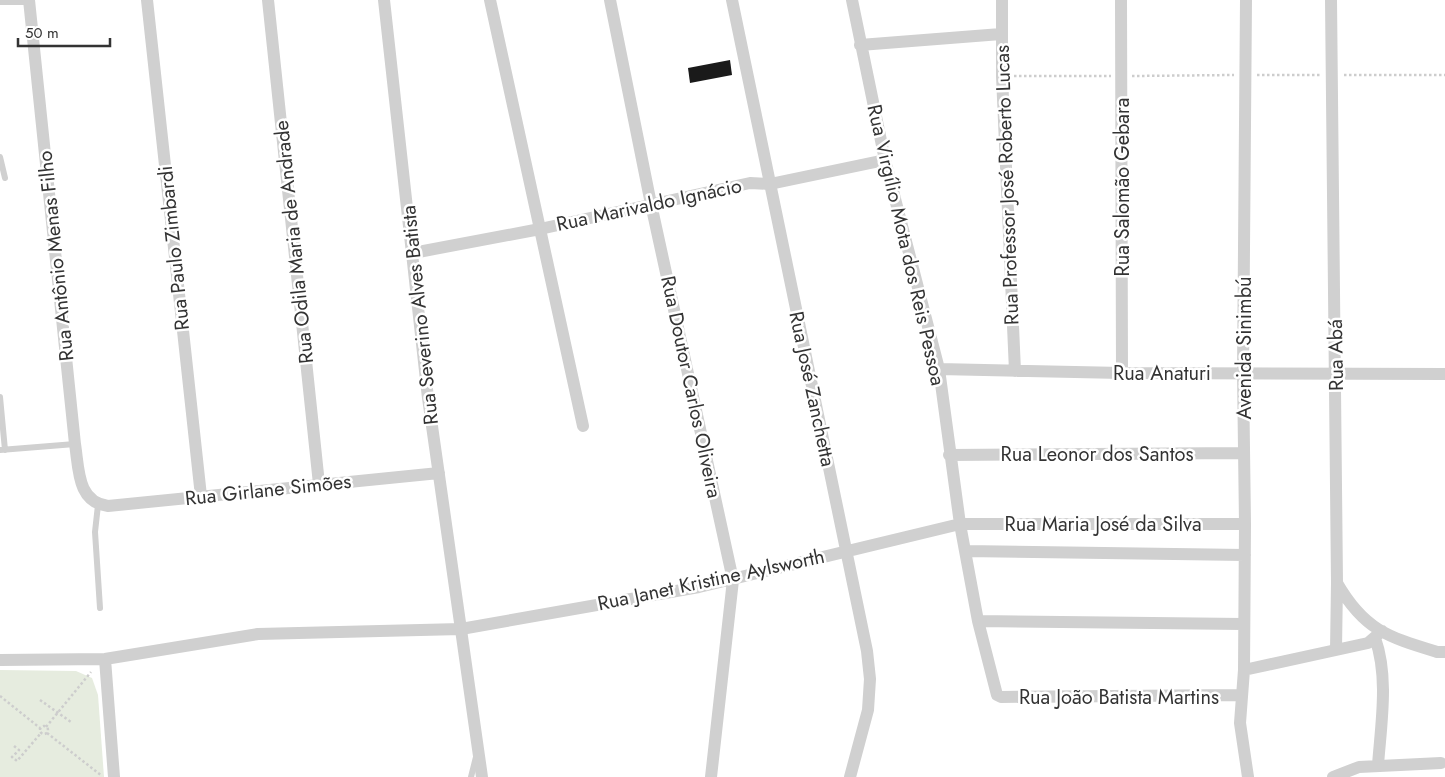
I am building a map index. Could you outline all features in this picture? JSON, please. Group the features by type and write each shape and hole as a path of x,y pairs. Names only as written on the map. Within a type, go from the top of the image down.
{"street":[{"name":"Rua Paulo Zimbardi","path":"146,0 201,496"},
{"name":"Rua Odila Maria de Andrade","path":"268,0 319,484"},
{"name":"Rua Severino Alves Batista","path":"384,0 438,473 482,777"},
{"path":"490,0 583,426"},
{"name":"Rua Doutor Carlos Oliveira","path":"610,0 651,204 733,580 712,777"},
{"name":"Rua José Zanchetta","path":"732,0 867,651 870,679 868,710 850,777"},
{"name":"Rua Virgílio Mota dos Reis Pessoa","path":"852,0 885,160 939,370 949,455 960,524 978,622 997,695"},
{"name":"Rua Professor José Roberto Lucas","path":"1002,0 1002,76 1015,371"},
{"name":"Rua Salomão Gebara","path":"1121,0 1122,373"},
{"name":"Avenida Sinimbú","path":"1246,0 1247,75 1243,373 1246,524 1243,624 1244,670 1240,723 1248,777"},
{"name":"Rua Abá","path":"1331,0 1337,375 1336,650"},
{"name":"Rua Antônio Menas Filho","path":"29,1 75,444 83,492 98,505"},
{"path":"860,45 1001,34"},
{"name":"Rua Marivaldo Ignácio","path":"412,253 540,229 750,183 770,184 885,160"},
{"name":"Rua Anaturi","path":"939,370 1337,375 1445,374"},
{"name":"Rua Leonor dos Santos","path":"949,455 1244,453"},
{"name":"Rua Girlane Simões","path":"98,505 108,506 438,473"},
{"name":"Rua Janet Kristine Aylsworth","path":"0,660 105,659 258,634 461,629 733,580 960,524"},
{"name":"Rua Maria José da Silva","path":"960,524 1246,524"},
{"path":"965,551 1245,555"},
{"path":"1337,583 1348,602 1378,635 1382,672 1378,765"},
{"path":"978,622 1243,624"},
{"path":"1244,670 1368,643 1378,635"},
{"path":"1378,635 1441,652"},
{"path":"105,659 114,777"},
{"name":"Rua João Batista Martins","path":"997,695 1001,697 1241,696"},
{"path":"1332,777 1359,767 1441,763"}],"lane":[{"path":"0,2 29,1"},
{"path":"0,157 5,178"},
{"path":"0,397 2,450 75,444"},
{"path":"98,505 95,532 100,608"},
{"path":"471,777 478,748"}],"path":[{"path":"1002,76 1445,75"},
{"path":"40,728 46,727 91,672"},
{"path":"0,696 40,728 41,733"},
{"path":"40,700 71,722"},
{"path":"46,727 47,733"},
{"path":"14,746 19,750 12,757 17,761 41,733 47,733 103,777"}],"shaded area":[{"path":"0,670 76,671 92,678 98,695 104,777 0,777"}],"building":[{"path":"730,60 732,75 690,83 688,68"}]}
